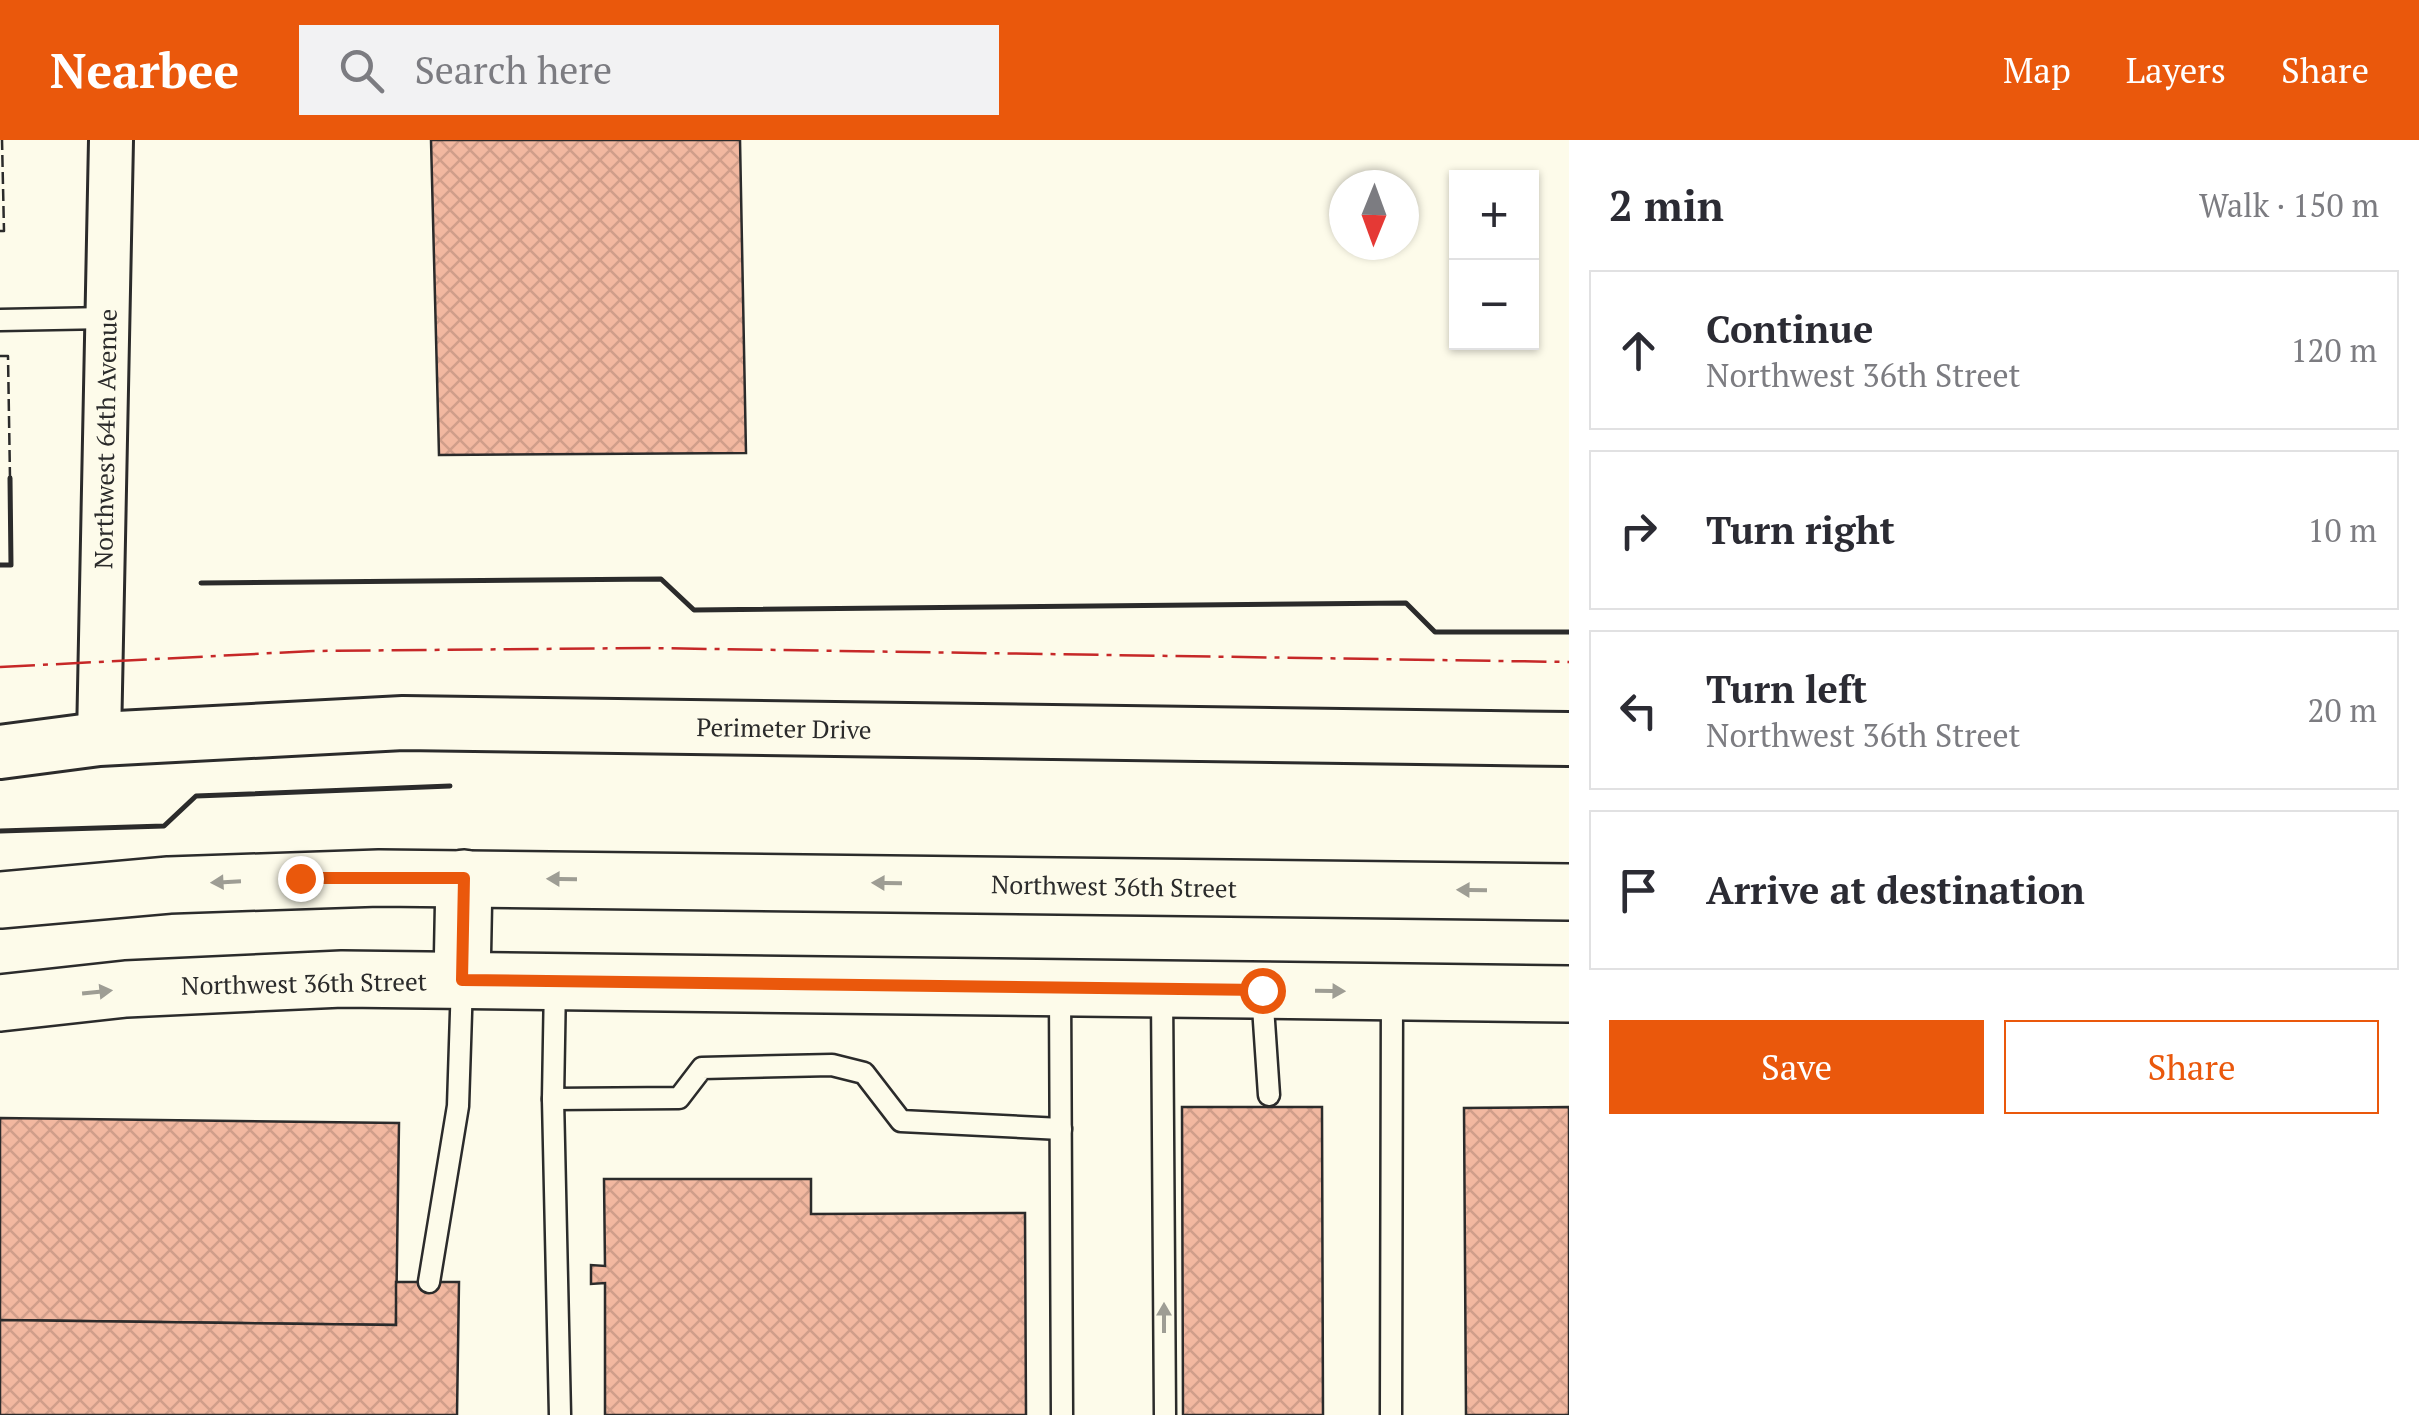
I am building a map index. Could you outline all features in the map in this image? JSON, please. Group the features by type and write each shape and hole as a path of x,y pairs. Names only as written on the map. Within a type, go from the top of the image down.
{"main road":[{"name":"Northwest 36th Street","path":"0,900 188,884 464,878 1569,892"},
{"path":"462,980 464,878"},
{"name":"Northwest 36th Street","path":"0,1002 215,983 462,980 1569,994"}],"street":[{"name":"Northwest 64th Avenue","path":"99,739 110,140"},
{"name":"Perimeter Drive","path":"0,752 99,739 404,722 1569,739"}],"lane":[{"path":"0,320 107,318"},
{"path":"429,1282 458,1106 462,980"},
{"path":"555,980 560,1415"},
{"path":"1060,987 1062,1415"},
{"path":"1162,989 1165,1415"},
{"path":"1262,990 1269,1095"},
{"path":"1392,991 1392,1415"},
{"path":"554,1098 679,1098 702,1068 832,1065 864,1073 901,1122 1060,1129"}],"building":[{"path":"431,140 740,140 746,453 439,455"},
{"path":"1182,1107 1322,1107 1323,1415 1183,1415"},
{"path":"1569,1107 1569,1415 1466,1415 1464,1108"},
{"path":"0,1118 399,1123 396,1325 0,1320"},
{"path":"604,1179 811,1179 811,1214 1025,1213 1026,1415 605,1415 605,1283 591,1284 591,1265 605,1266"},
{"path":"396,1282 459,1282 457,1415 0,1415 0,1320 396,1325"}],"fence":[{"path":"0,231 4,231 2,140"},
{"path":"0,356 8,356 10,478"}],"wall":[{"path":"0,565 11,565 10,478"},
{"path":"201,583 661,579 694,610 1406,603 1435,632 1569,632"},
{"path":"0,831 164,826 196,796 450,786"}],"power":[{"path":"0,667 313,651 648,648 1569,662"}],"route":[{"path":"300,878 464,878 462,980 1262,990"}]}
